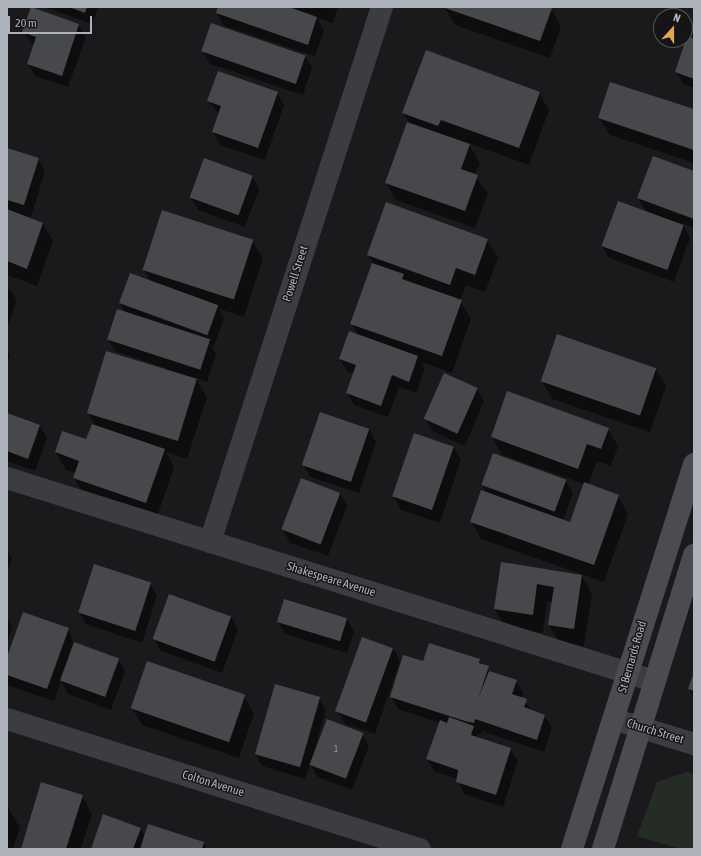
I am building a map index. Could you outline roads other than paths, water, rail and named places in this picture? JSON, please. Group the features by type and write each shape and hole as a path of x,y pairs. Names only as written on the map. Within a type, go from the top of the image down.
{"main road":[{"name":"St Bernards Road","path":"572,849 616,720 627,673 690,491 694,464"},
{"path":"604,849 642,727 654,681 694,555"}],"street":[{"name":"Powell Street","path":"210,542 382,7"},
{"name":"Shakespeare Avenue","path":"7,478 654,681"},
{"name":"Colton Avenue","path":"7,719 420,849"},
{"name":"Church Street","path":"616,720 694,744"}]}
